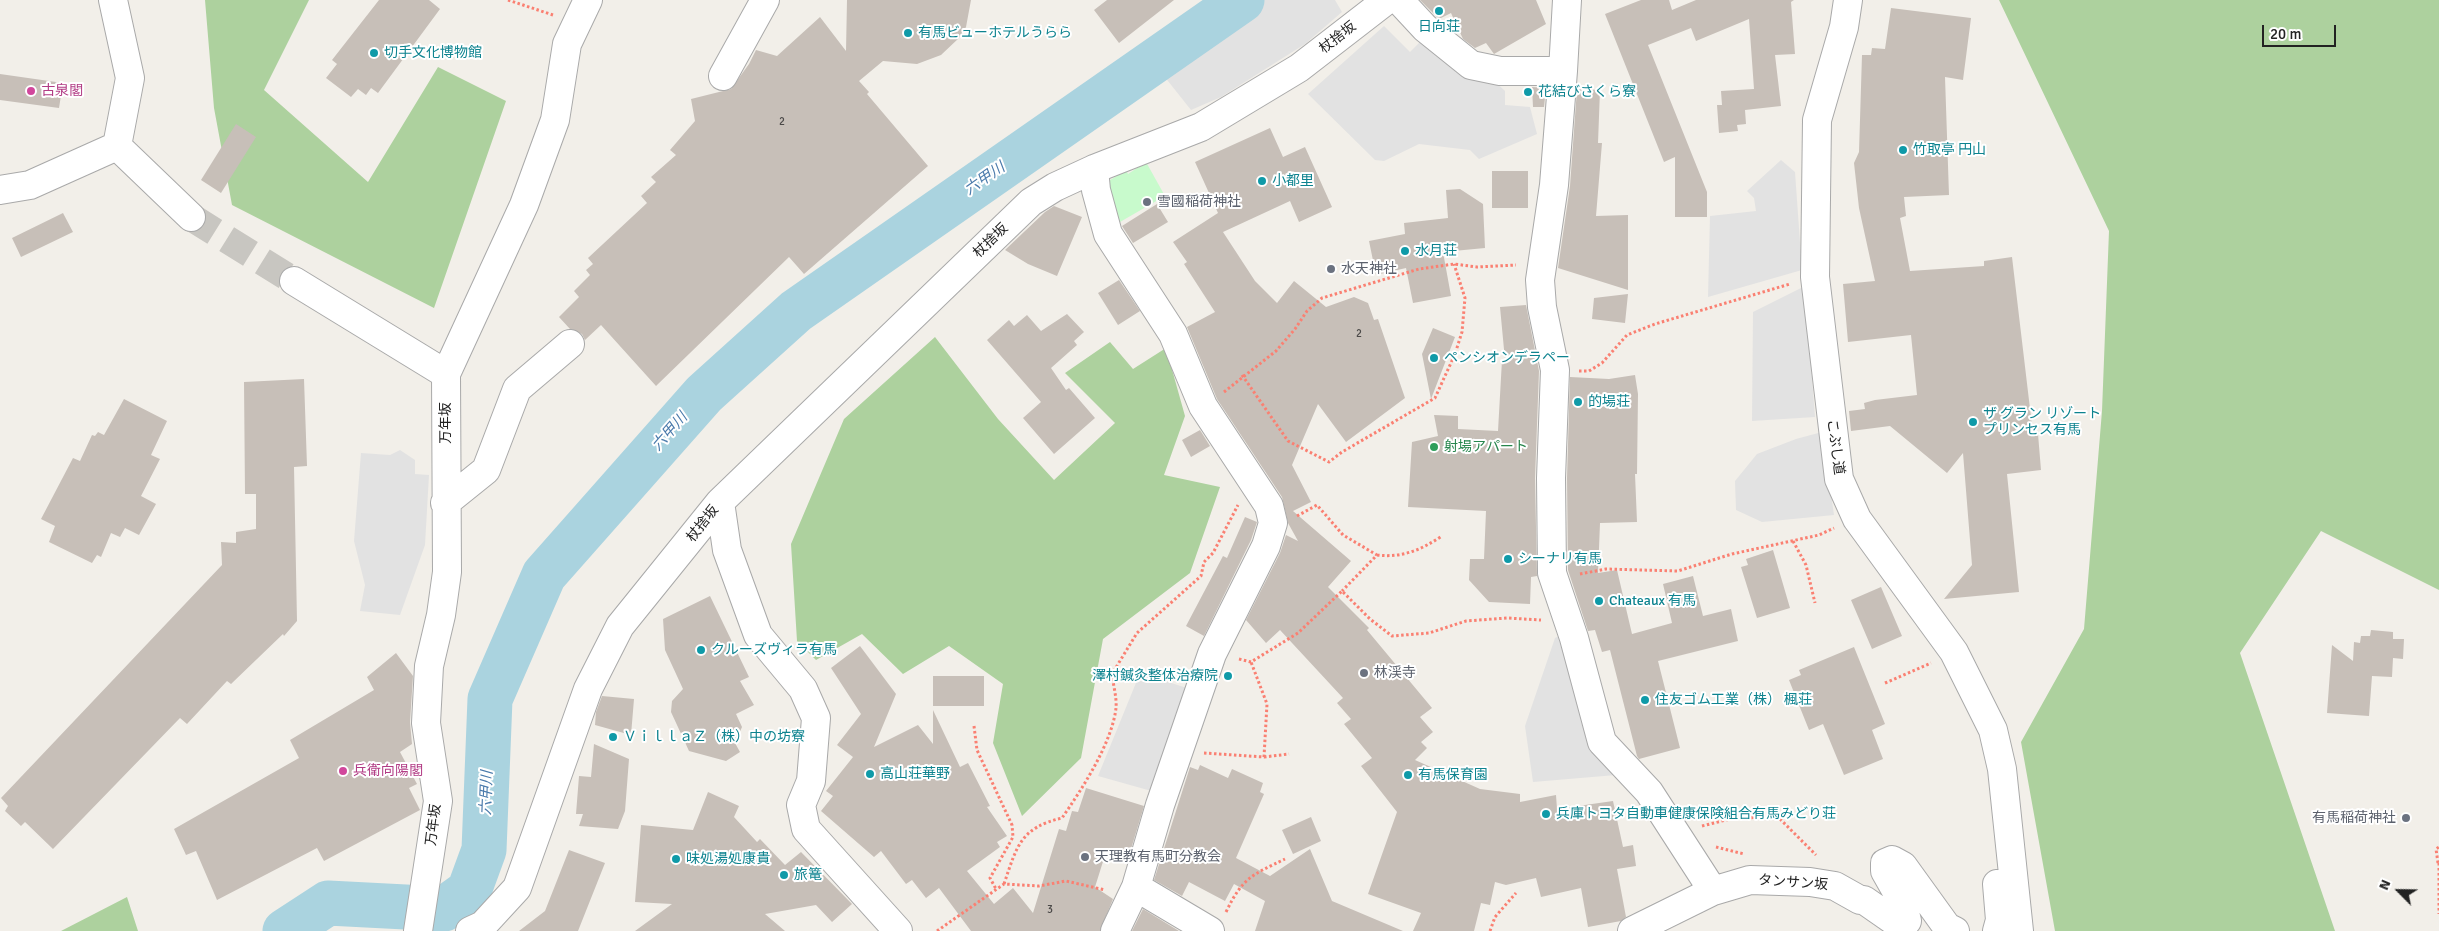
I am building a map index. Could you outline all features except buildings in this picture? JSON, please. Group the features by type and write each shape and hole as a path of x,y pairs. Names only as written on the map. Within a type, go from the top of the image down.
{"street":[{"path":"113,0 130,78 117,146"},
{"path":"723,76 765,0"},
{"name":"杖捨坂","path":"470,931 484,925 517,888 588,689 620,626 720,502 1032,202 1055,187 1094,169 1201,127 1299,68 1387,0"},
{"path":"1399,0 1425,28 1470,65 1500,72 1563,71"},
{"path":"1567,0 1556,167 1540,280 1542,307 1555,370 1552,573 1602,742 1649,792 1713,890"},
{"name":"こぶし道","path":"1848,0 1844,27 1817,120 1815,278 1830,451 1839,479 1857,519 1954,652 1993,730 2002,769 2019,931"},
{"name":"万年坂","path":"418,931 438,801 426,723 430,666 441,615 447,572 445,504 446,374 528,195 555,120 567,44 584,7"},
{"path":"0,190 30,185 117,146"},
{"path":"117,146 191,217"},
{"path":"1094,169 1096,190 1108,234 1173,334 1203,406 1269,506 1273,523 1260,560 1212,654 1133,892 1115,931"},
{"path":"294,281 446,374"},
{"path":"445,504 486,470 517,389 570,344"},
{"path":"720,502 727,550 758,635 803,689 816,718 811,781 801,805 806,829 898,931"},
{"path":"1997,931 2000,920 1995,865 2011,854"},
{"name":"タンサン坂","path":"1632,931 1713,890 1734,883 1759,880 1810,882 1835,886 1860,900 1864,900 1900,925 1906,921 1902,901 1885,871 1886,863 1892,860 1903,866 1948,927 1955,931"},
{"path":"1133,892 1218,922"}],"path":[{"path":"508,0 550,14 584,7"},
{"path":"1203,406 1276,351 1295,329 1307,311 1322,298 1419,269 1454,264 1477,267 1542,263"},
{"path":"1242,375 1288,441 1329,462 1342,452 1435,398 1455,354 1462,332 1465,298 1454,264"},
{"path":"1555,370 1589,371 1602,363 1627,334 1655,324 1815,278"},
{"path":"1004,884 1017,847 1028,833 1043,823 1062,818 1078,794 1105,743 1116,707 1112,674 1137,633 1201,576 1204,562 1213,553 1236,511 1241,492 1234,472 1242,466"},
{"path":"1273,523 1287,522 1317,504 1343,535 1377,555 1415,552 1442,536"},
{"path":"1342,591 1370,619 1392,636 1429,633 1466,621 1508,618 1543,620 1551,614 1558,591 1606,568 1678,571 1732,554 1793,541 1827,531"},
{"path":"1793,541 1806,565 1815,603"},
{"path":"1212,654 1251,662 1298,633 1377,555"},
{"path":"1885,683 1954,652"},
{"path":"1251,662 1267,704 1264,757"},
{"path":"974,726 977,750 1012,825 1013,837 990,878 996,889"},
{"path":"1178,752 1264,757 1289,754"},
{"path":"1676,832 1730,819 1777,816 1795,834"},
{"path":"2439,846 2436,849 2439,863 2439,914"},
{"path":"1218,922 1234,895 1250,876 1285,859"},
{"path":"937,931 1004,884 1039,886 1066,881 1133,892"},
{"path":"1490,931 1495,917 1516,893"}],"green space":[{"path":"205,0 309,0 264,90 368,182 438,67 506,101 434,308 232,205 214,108"},
{"path":"1999,0 2439,0 2439,590 2321,531 2240,653 2335,931 2055,931 2021,742 2084,629 2102,411 2109,231"},
{"path":"1146,162 1165,196 1120,222 1104,190 1107,182 1126,170 1128,174"},
{"path":"935,337 998,419 1054,480 1115,423 1065,373 1110,342 1133,369 1166,348 1185,416 1164,475 1220,487 1190,573 1103,639 1081,758 1022,816 993,743 1003,684 949,646 903,674 862,634 816,660 797,641 791,544 844,419"},
{"path":"127,897 138,931 61,931"}],"shaded area":[{"path":"1264,0 1335,0 1342,12 1305,44 1221,97 1191,110 1164,76"},
{"path":"1384,26 1410,52 1427,35 1488,75 1505,91 1505,105 1530,107 1537,134 1479,159 1470,150 1419,144 1384,161 1375,160 1308,94"},
{"path":"1781,160 1795,172 1802,270 1708,297 1710,216 1756,211 1754,198 1747,191"},
{"path":"1805,286 1815,417 1752,421 1753,312"},
{"path":"1822,432 1834,515 1762,522 1736,510 1735,481 1757,454 1796,439"},
{"path":"400,450 415,460 415,474 429,475 425,545 400,615 360,611 365,585 354,541 361,453 390,455"},
{"path":"1563,634 1616,775 1533,782 1525,726 1555,638"},
{"path":"1140,673 1190,689 1155,792 1098,776"}],"waterway":[{"name":"六甲川","path":"285,931 328,903 444,909 469,891 484,850 490,699 544,575 704,394 796,311 1242,0"}],"tunnel":[{"path":"191,217 294,281"}],"place":[{"name":"日向荘","path":"1439,11"},
{"name":"有馬ビューホテルうらら","path":"908,33"},
{"name":"切手文化博物館","path":"374,53"},
{"name":"古泉閣","path":"31,91"},
{"name":"花結びさくら寮","path":"1528,92"},
{"name":"竹取亭 円山","path":"1903,150"},
{"name":"小都里","path":"1262,181"},
{"name":"雪國稲荷神社","path":"1147,202"},
{"name":"水月荘","path":"1405,251"},
{"name":"水天神社","path":"1331,269"},
{"name":"ペンシオンデラペー","path":"1434,358"},
{"name":"的場荘","path":"1578,402"},
{"name":"ザ グラン リゾート プリンセス有馬","path":"1973,422"},
{"name":"射場アパート","path":"1434,447"},
{"name":"シーナリ有馬","path":"1508,559"},
{"name":"Chateaux 有馬","path":"1599,601"},
{"name":"クルーズヴィラ有馬","path":"701,650"},
{"name":"林渓寺","path":"1364,673"},
{"name":"澤村鍼灸整体治療院","path":"1228,676"},
{"name":"住友ゴム工業（株） 楓荘","path":"1645,700"},
{"name":"ＶｉｌｌａＺ（株）中の坊寮","path":"613,737"},
{"name":"兵衛向陽閣","path":"343,771"},
{"name":"高山荘華野","path":"870,774"},
{"name":"有馬保育園","path":"1408,775"},
{"name":"兵庫トヨタ自動車健康保険組合有馬みどり荘","path":"1546,814"},
{"name":"有馬稲荷神社","path":"2406,818"},
{"name":"天理教有馬町分教会","path":"1085,857"},
{"name":"味処湯処康貴","path":"676,859"},
{"name":"旅篭","path":"784,875"}]}
